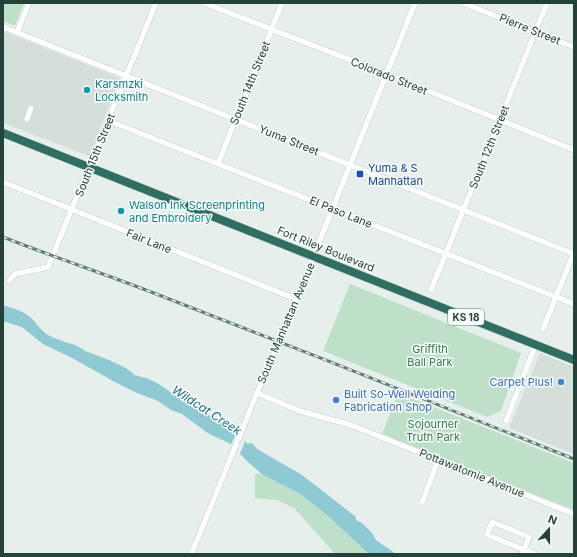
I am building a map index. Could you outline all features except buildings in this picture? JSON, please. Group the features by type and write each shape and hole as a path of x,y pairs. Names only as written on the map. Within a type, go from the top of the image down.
{"highway":[{"name":"Fort Riley Boulevard","path":"3,133 314,255 574,360"}],"street":[{"path":"17,32 29,3"},
{"name":"South 15th Street","path":"9,281 15,274 48,267 156,3"},
{"name":"Colorado Street","path":"204,3 387,74 574,150"},
{"name":"South 14th Street","path":"218,164 282,3"},
{"name":"South Manhattan Avenue","path":"191,554 248,417 256,393 279,342 415,3"},
{"name":"Pierre Street","path":"463,3 574,47"},
{"name":"South 12th Street","path":"431,290 547,3"},
{"name":"Yuma Street","path":"3,27 574,253"},
{"path":"27,119 31,108"},
{"name":"El Paso Lane","path":"109,121 574,304"},
{"name":"Fair Lane","path":"3,182 296,299"},
{"path":"543,329 574,253"},
{"path":"506,421 536,344"},
{"name":"Pottawatomie Avenue","path":"256,393 300,411 351,425 574,514"},
{"path":"422,503 438,460"},
{"path":"523,552 529,537 492,522 487,535 523,552 536,554"}],"shaded area":[{"path":"3,31 120,78 89,156 3,123"},
{"path":"540,353 574,367 574,454 509,428"}],"green space":[{"path":"3,3 24,3 15,26 3,21"},
{"name":"Griffith Ball Park","path":"350,284 521,353 501,411 487,417 323,351"},
{"name":"Sojourner Truth Park","path":"398,393 574,463 574,510 382,434"},
{"path":"259,473 302,495 329,517 369,554 335,554 294,508 277,500 255,498 255,474"}],"water":[{"name":"Wildcat Creek","path":"3,305 26,314 48,335 58,340 76,345 85,351 126,368 134,375 154,382 180,397 191,406 222,423 244,439 247,444 253,444 257,449 302,475 356,517 356,520 362,523 372,533 376,540 396,554 369,554 329,517 302,495 263,475 229,443 209,434 182,414 171,410 158,401 137,393 43,344 22,327 3,321"}],"pier":[{"path":"237,431 246,439 239,456 230,447"}],"railway":[{"path":"3,237 144,289 574,459"}],"place":[{"name":"Karsmzki Locksmith","path":"87,90"},
{"name":"Yuma & S Manhattan","path":"360,174"},
{"name":"Walson Ink Screenprinting and Embroidery","path":"121,211"},
{"name":"Carpet Plus!","path":"561,382"},
{"name":"Built So-Well Welding Fabrication Shop","path":"336,400"}]}
